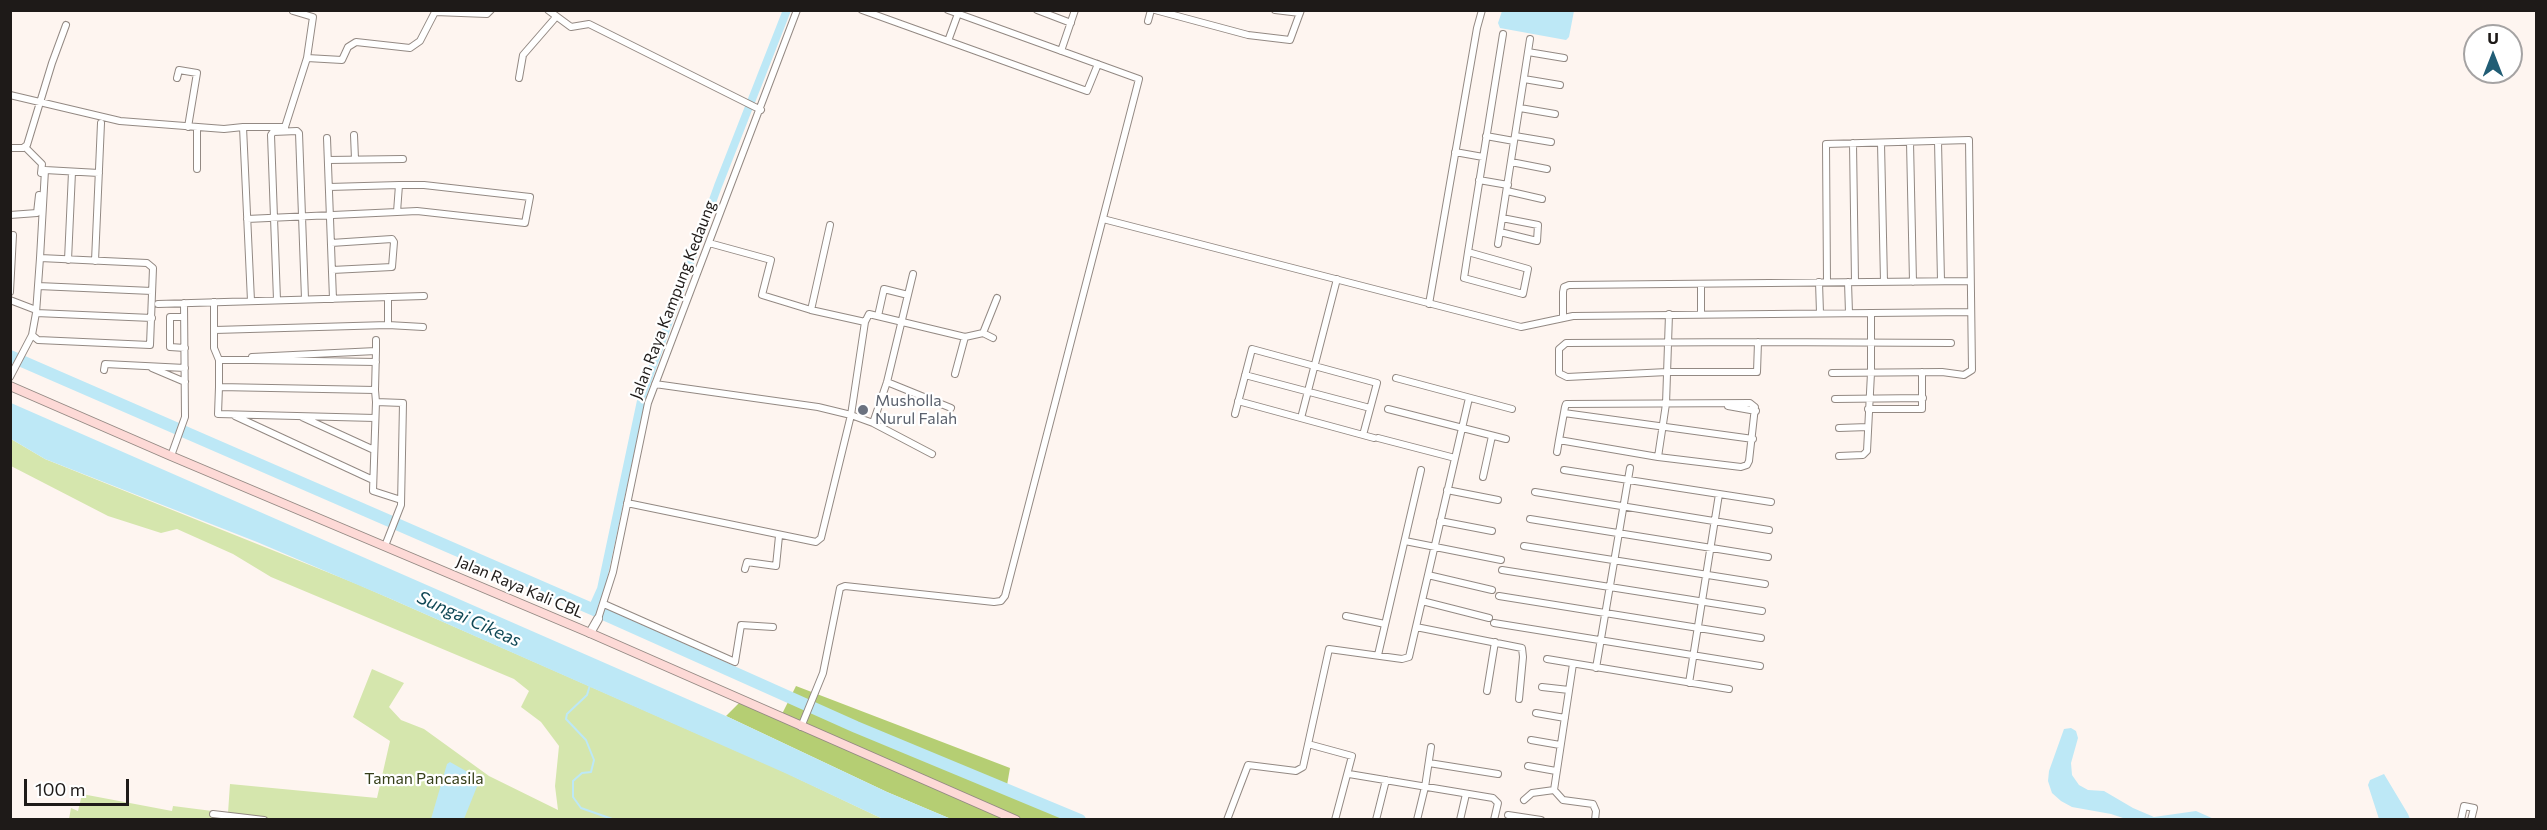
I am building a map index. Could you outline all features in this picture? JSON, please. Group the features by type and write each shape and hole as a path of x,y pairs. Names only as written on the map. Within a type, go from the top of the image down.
{"main road":[{"name":"Jalan Raya Kali CBL","path":"10,386 590,633 1016,819"}],"street":[{"path":"307,58 342,60 348,47 356,42 410,48 420,41 433,13 487,14 491,10"},
{"path":"548,10 572,28 589,24 759,109"},
{"name":"Jalan Raya Kampung Kedaung","path":"598,619 604,606 641,429 655,384 797,10"},
{"path":"862,10 1087,91 1098,64"},
{"path":"801,727 824,673 840,588 845,586 994,602 1001,601 1005,596 1139,79 948,10"},
{"path":"1037,10 1071,23"},
{"path":"1061,51 1075,10"},
{"path":"1148,21 1153,10 1248,34 1290,40 1300,12 1275,10"},
{"path":"1429,303 1482,10"},
{"path":"10,95 120,121 224,129 285,127 307,58 313,16 293,11"},
{"path":"948,41 958,12"},
{"path":"519,78 524,55 556,16"},
{"path":"25,147 66,25"},
{"path":"1468,252 1528,269 1523,294 1464,278 1479,180 1483,157 1486,136 1503,34"},
{"path":"1498,244 1530,39"},
{"path":"1528,52 1564,58"},
{"path":"188,127 199,65"},
{"path":"177,78 178,70 197,73"},
{"path":"1524,79 1560,85"},
{"path":"1520,108 1555,114"},
{"path":"95,261 101,123"},
{"path":"243,127 251,301"},
{"path":"197,128 197,169"},
{"path":"277,300 271,135 273,132 297,131 299,133 306,299"},
{"path":"354,135 355,159"},
{"path":"1486,136 1551,142"},
{"path":"327,138 333,299"},
{"path":"1820,313 1823,282 1826,144 1968,140 1972,370 1964,375 1922,372 1832,373"},
{"path":"1938,141 1941,281"},
{"path":"1910,142 1913,282"},
{"path":"1849,313 1852,282 1853,143"},
{"path":"1881,143 1884,282"},
{"path":"10,148 25,147 42,164 37,213 10,215"},
{"path":"1455,152 1483,157"},
{"path":"328,160 404,159"},
{"path":"1511,162 1547,169"},
{"path":"10,377 32,335 36,312 45,170 99,173"},
{"path":"68,260 72,172"},
{"path":"1479,180 1542,199"},
{"path":"397,212 399,185"},
{"path":"247,219 417,211 525,223 530,197 424,185 329,187"},
{"path":"1500,232 1537,241 1538,225 1502,218"},
{"path":"1103,219 1521,327 1563,317 1971,312"},
{"path":"811,310 830,225"},
{"path":"10,292 13,235"},
{"path":"331,243 392,239 394,242 393,266 390,268 332,270"},
{"path":"709,243 771,260 762,295 811,310 865,322"},
{"path":"32,335 38,340 150,345 153,268 147,263 40,258"},
{"path":"873,423 887,382 913,274"},
{"path":"1301,418 1337,279"},
{"path":"1563,317 1563,292 1564,287 1569,285 1971,281"},
{"path":"1701,284 1701,314"},
{"path":"38,286 152,291"},
{"path":"878,316 884,289 908,295"},
{"path":"158,304 424,296"},
{"path":"388,297 388,325"},
{"path":"983,333 997,298"},
{"path":"10,300 36,312 152,318"},
{"path":"214,302 214,348 219,360 218,414 375,418"},
{"path":"171,456 185,417 184,303"},
{"path":"1839,456 1865,454 1871,373 1871,313"},
{"path":"627,503 812,543 820,540 850,415 865,322 869,314 965,337 983,333 993,338"},
{"path":"1658,457 1666,404 1669,314"},
{"path":"184,317 170,317 170,348 185,348"},
{"path":"215,330 388,325 423,327"},
{"path":"955,374 965,337"},
{"path":"376,340 373,491 402,500"},
{"path":"1758,342 1757,372 1667,372 1563,376 1559,373 1559,349 1566,343 1669,344 1758,342 1951,343"},
{"path":"1234,414 1252,349 1377,383 1363,435"},
{"path":"252,360 252,357 376,351"},
{"path":"219,360 376,362"},
{"path":"104,370 105,364 185,368"},
{"path":"146,365 185,382"},
{"path":"1868,409 1922,409 1922,372"},
{"path":"1245,375 1370,408"},
{"path":"1396,378 1512,409"},
{"path":"887,382 951,408"},
{"path":"655,384 818,407 850,415 873,423 932,454"},
{"path":"219,387 375,390"},
{"path":"1227,819 1248,765 1300,770 1303,767 1328,651 1332,648 1406,659 1409,657 1469,398"},
{"path":"1835,399 1923,398"},
{"path":"1238,401 1455,458"},
{"path":"376,402 403,403 402,500 385,546"},
{"path":"1557,452 1559,440 1564,413 1565,405 1570,403 1750,403 1754,405 1756,411 1749,461 1747,465 1741,467 1658,457 1559,440"},
{"path":"1388,409 1506,439"},
{"path":"1564,413 1753,439"},
{"path":"230,414 373,480"},
{"path":"298,416 374,450"},
{"path":"1839,428 1868,427"},
{"path":"1483,477 1492,436"},
{"path":"1596,668 1630,468"},
{"path":"1378,655 1421,470"},
{"path":"1564,470 1771,502"},
{"path":"1447,490 1498,500"},
{"path":"1535,492 1769,530"},
{"path":"1689,683 1719,494"},
{"path":"1530,519 1768,557"},
{"path":"1440,521 1492,531"},
{"path":"745,569 747,562 776,566 779,536"},
{"path":"1405,541 1501,560"},
{"path":"1524,546 1765,584"},
{"path":"1502,570 1762,611"},
{"path":"1428,575 1492,590"},
{"path":"1499,596 1761,638"},
{"path":"1422,601 1491,620 1760,666"},
{"path":"604,606 735,662 741,625 773,627"},
{"path":"1346,616 1385,624"},
{"path":"590,633 598,619"},
{"path":"1416,627 1495,642 1523,650 1520,699"},
{"path":"1487,691 1495,642"},
{"path":"1547,659 1729,689"},
{"path":"1573,664 1554,790 1563,800 1593,804 1596,811 1595,819"},
{"path":"1542,687 1569,690"},
{"path":"1536,713 1565,718"},
{"path":"1531,740 1560,745"},
{"path":"1308,744 1352,756 1335,819"},
{"path":"1417,819 1431,747"},
{"path":"1429,763 1498,774"},
{"path":"1528,766 1556,771"},
{"path":"1349,774 1496,799 1498,803 1494,819"},
{"path":"1376,819 1386,780"},
{"path":"1524,800 1532,793 1554,790"},
{"path":"1460,819 1466,794"},
{"path":"2461,819 2464,806 2474,808 2471,819"},
{"path":"213,814 264,819"},
{"path":"1508,815 1541,819"}],"green space":[{"name":"Taman Pancasila","path":"11,439 45,459 357,584 780,770 883,819 69,819 71,808 78,811 82,794 172,811 173,806 228,813 230,784 377,798 390,741 353,717 372,669 404,683 389,707 401,720 424,729 489,776 558,810 555,786 559,746 541,722 521,707 529,691 514,679 271,577 233,554 177,529 161,533 108,516 11,466"},
{"path":"796,686 1010,768 1006,791 1071,819 951,819 887,792 726,716 741,701 782,714"}],"water":[{"path":"1502,11 1574,11 1569,37 1566,40 1500,28 1498,23"},
{"name":"Sungai Cikeas","path":"11,403 726,716 887,792 951,819 883,819 785,773 391,599 257,542 45,459 11,439"},
{"path":"2071,728 2076,731 2078,738 2071,763 2072,775 2079,785 2088,790 2104,791 2154,817 2196,811 2214,819 2126,819 2072,807 2061,801 2052,793 2048,781 2049,771 2064,729"},
{"path":"450,762 480,779 464,819 431,819 447,764"},
{"path":"2384,774 2410,819 2379,819 2368,785 2370,780"}],"waterway":[{"path":"592,609 601,589 642,396 718,186 787,10"},
{"path":"10,356 592,609 856,727 1080,820"},
{"path":"590,685 587,695 567,714 566,719 586,740 594,760 591,772 582,773 573,781 573,797 581,808 615,820"}],"place":[{"name":"Musholla Nurul Falah","path":"863,410"}]}
